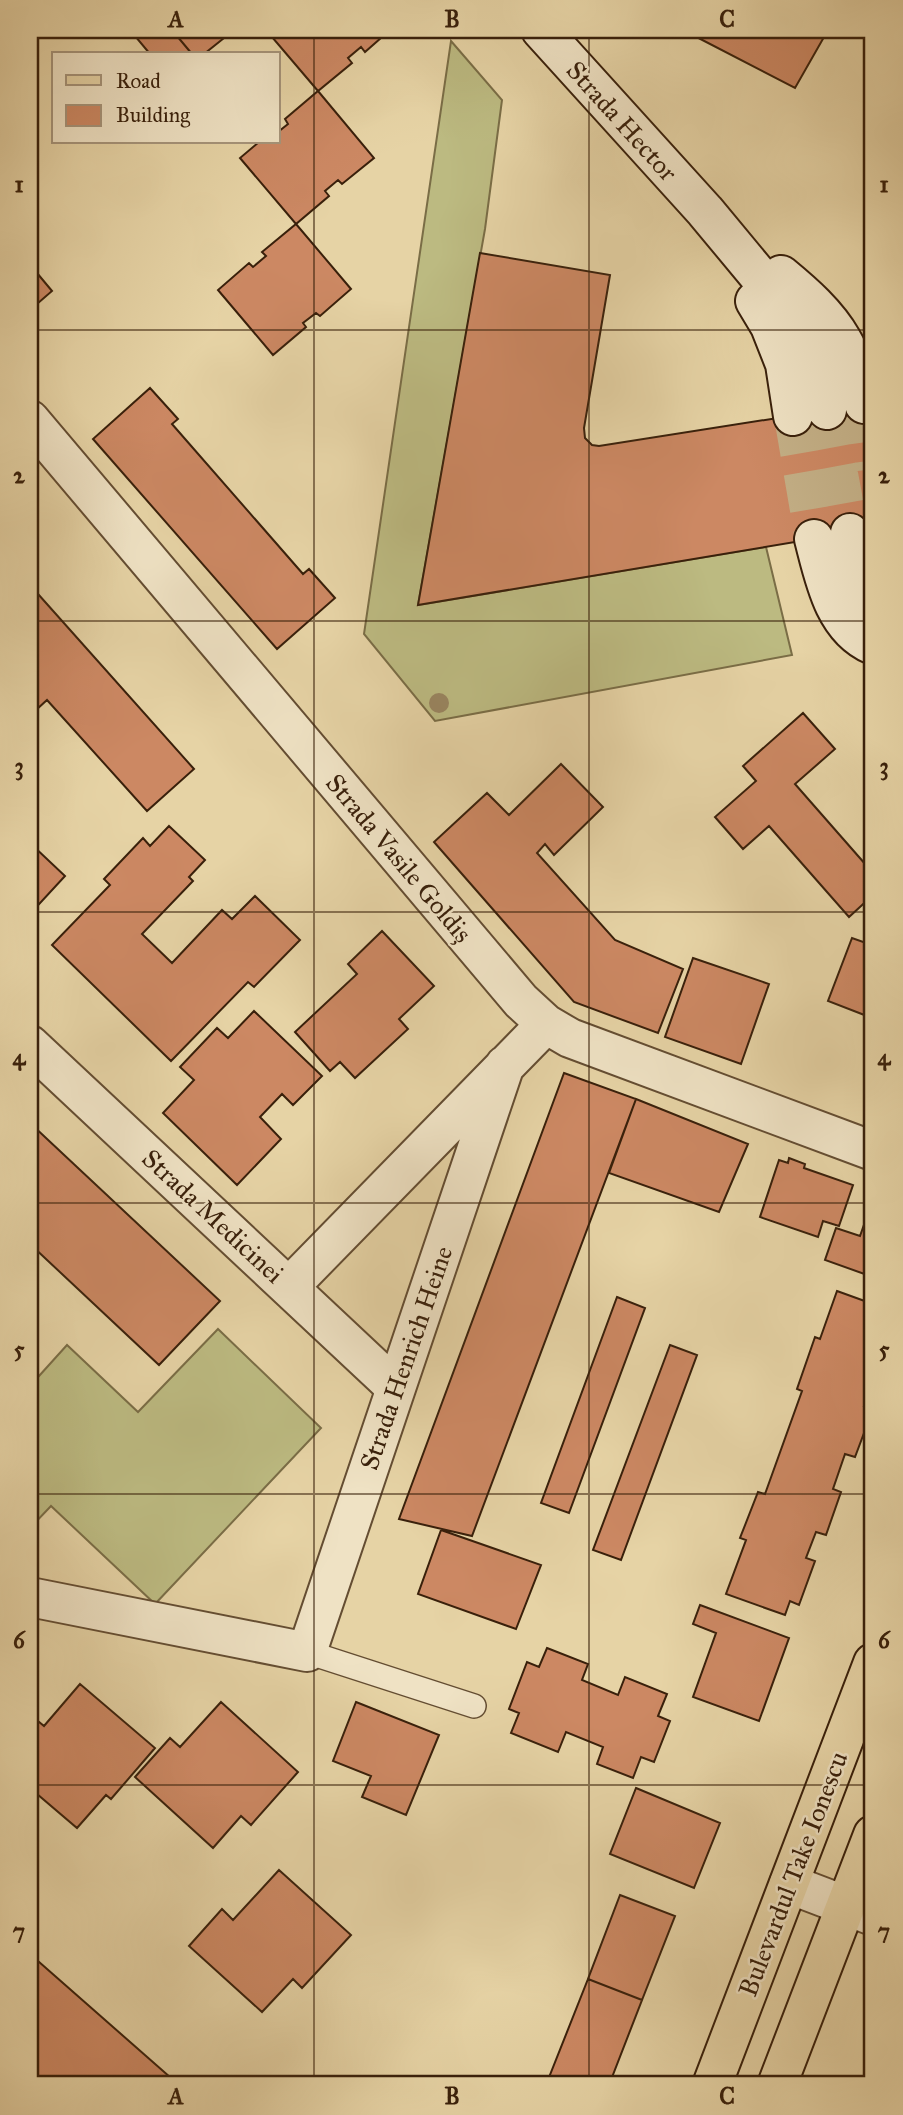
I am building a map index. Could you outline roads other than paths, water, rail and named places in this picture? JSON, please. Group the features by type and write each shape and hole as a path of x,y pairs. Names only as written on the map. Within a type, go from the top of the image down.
{"main road":[{"name":"Bulevardul Take Ionescu","path":"712,2085 873,1663"},
{"path":"778,2085 860,1911 873,1835"}],"street":[{"name":"Strada Hector","path":"541,30 705,211 813,302 842,340 854,366 828,410 785,365 770,326 705,211"},
{"name":"Strada Vasile Goldiș","path":"30,420 458,929 521,1002 546,1024 569,1038 873,1151"},
{"path":"873,598 855,558 832,536 836,609 860,639 873,645"},
{"path":"289,1287 546,1024"},
{"name":"Strada Medicinei","path":"30,1045 396,1388"},
{"name":"Strada Henrich Heine","path":"307,1652 505,1065"},
{"path":"30,1597 307,1652"},
{"path":"789,1884 860,1911"}],"lane":[{"path":"307,1652 474,1706"}],"tunnel":[{"path":"864,404 873,469"},
{"path":"827,410 850,533"},
{"path":"793,416 814,539"}]}
